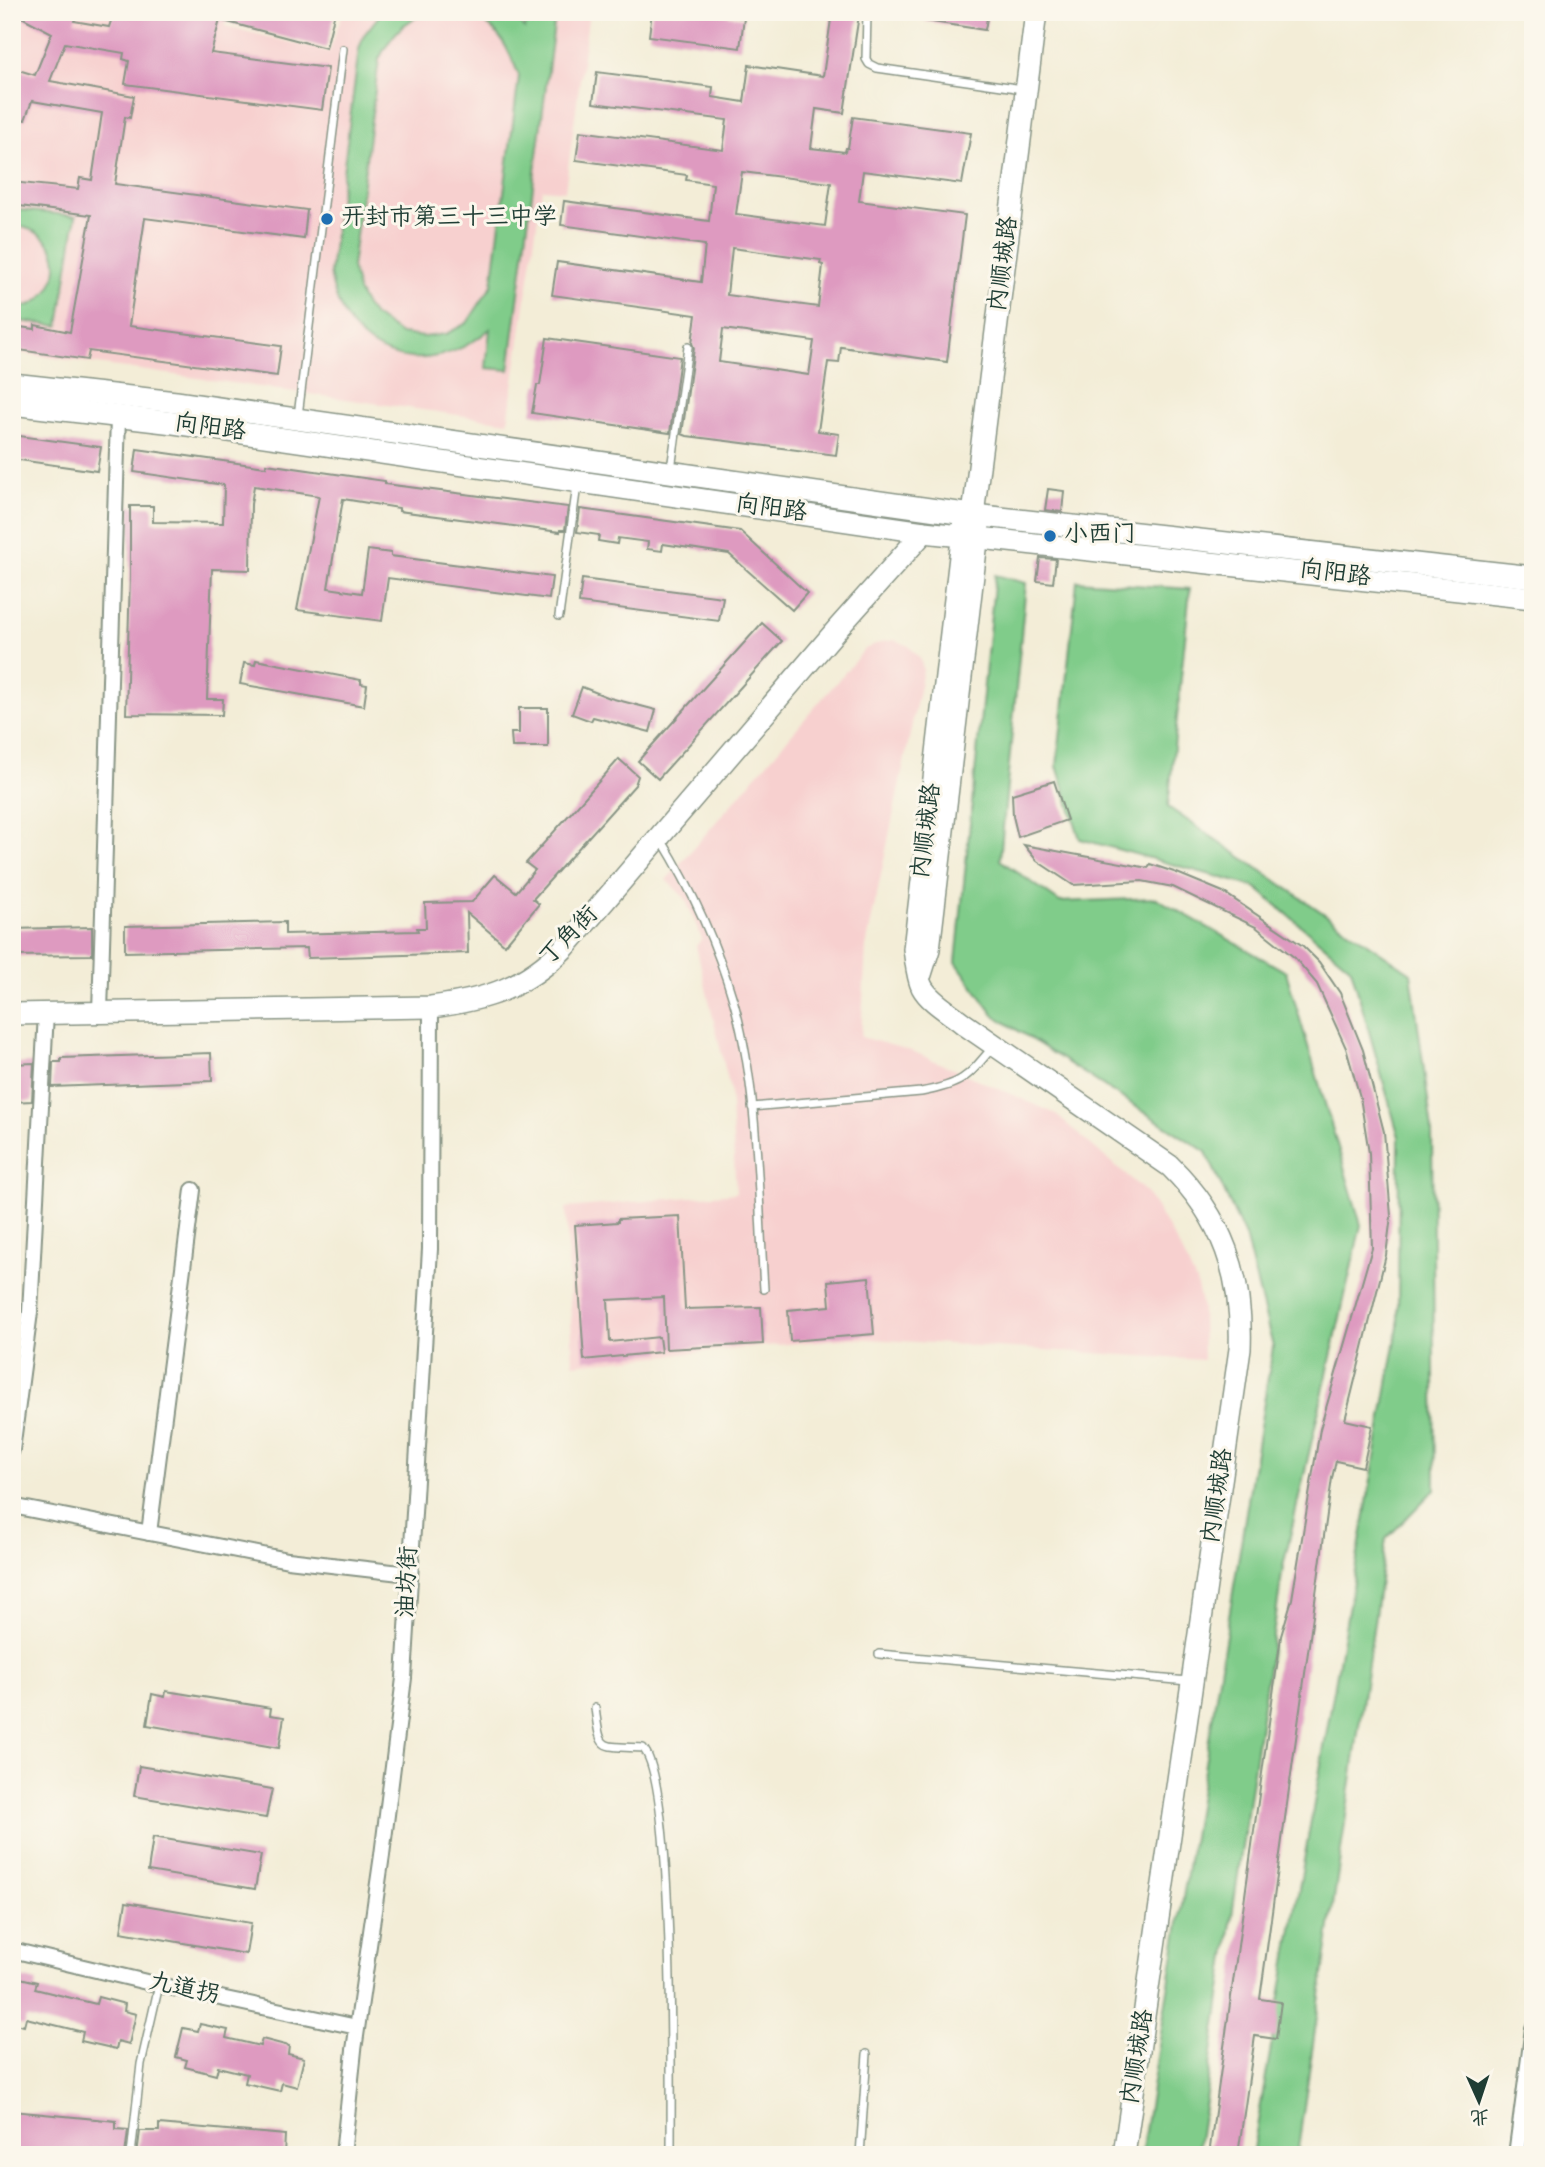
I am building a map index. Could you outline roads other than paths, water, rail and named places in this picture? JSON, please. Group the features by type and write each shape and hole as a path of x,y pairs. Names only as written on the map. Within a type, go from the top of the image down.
{"street":[{"name":"内顺城路","path":"1036,12 973,515 914,949 919,980 933,1000 1170,1166 1190,1186 1219,1231 1232,1265 1240,1301 1240,1349 1124,2155"},
{"name":"向阳路","path":"12,384 176,402 973,515 1533,577"},
{"name":"向阳路","path":"12,404 924,532 1533,598"},
{"path":"100,1012 118,417"},
{"name":"丁角街","path":"12,1014 431,1007 457,1004 505,991 549,964 924,532"},
{"name":"油坊街","path":"343,2155 357,2027 404,1678 430,1249 431,1007"},
{"path":"12,1450 30,1312 46,1013"},
{"path":"149,1533 193,1190"},
{"path":"12,1506 288,1560 409,1574"},
{"name":"九道拐","path":"12,1951 357,2027"},
{"path":"1516,2155 1533,2028"}],"lane":[{"path":"867,12 866,59 877,68 1028,89"},
{"path":"298,420 343,49"},
{"path":"671,474 688,347"},
{"path":"559,616 577,482"},
{"path":"660,837 699,904 735,1005 752,1107 764,1289"},
{"path":"752,1107 921,1092 947,1087 969,1076 995,1045"},
{"path":"879,1654 1192,1682"},
{"path":"595,1708 602,1744 610,1748 643,1748 648,1753 658,1789 663,1829 670,1990 671,2155"},
{"path":"131,2155 141,2064 159,1985"},
{"path":"860,2155 867,2054"}],"place":[{"name":"开封市第三十三中学","path":"327,219"},
{"name":"小西门","path":"1050,536"}]}
